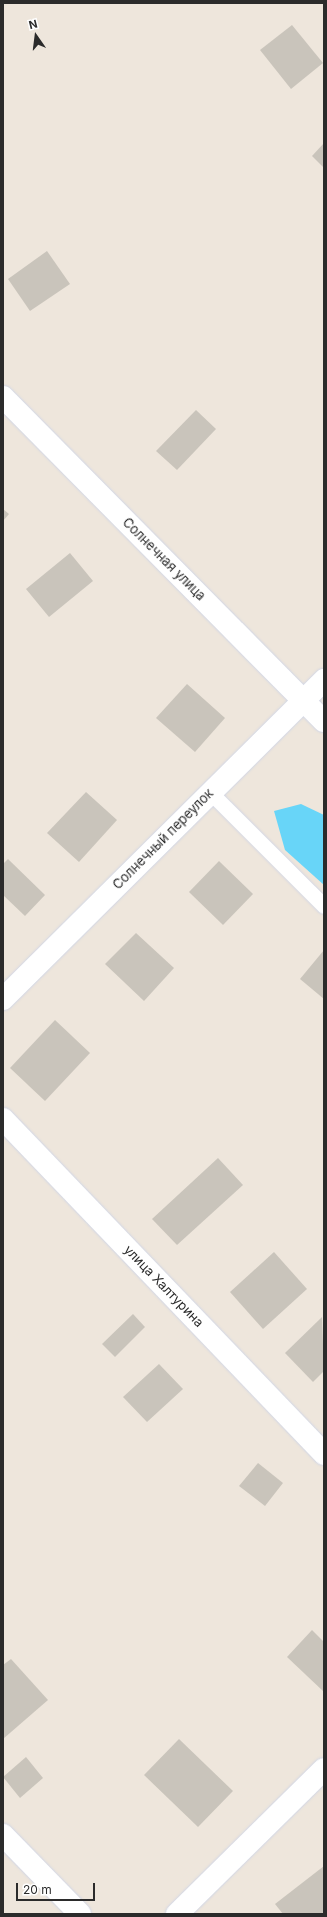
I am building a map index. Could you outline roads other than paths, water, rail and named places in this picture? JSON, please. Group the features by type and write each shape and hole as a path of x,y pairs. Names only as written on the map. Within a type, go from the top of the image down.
{"street":[{"name":"Солнечная улица","path":"3,397 324,721"},
{"name":"Солнечный переулок","path":"3,999 324,680"},
{"name":"улица Халтурина","path":"3,1119 324,1454"},
{"path":"177,1914 324,1769"},
{"path":"3,1835 80,1914"}],"lane":[{"path":"210,792 324,906"}],"water":[{"path":"301,804 324,815 324,885 285,850 274,811"}]}
